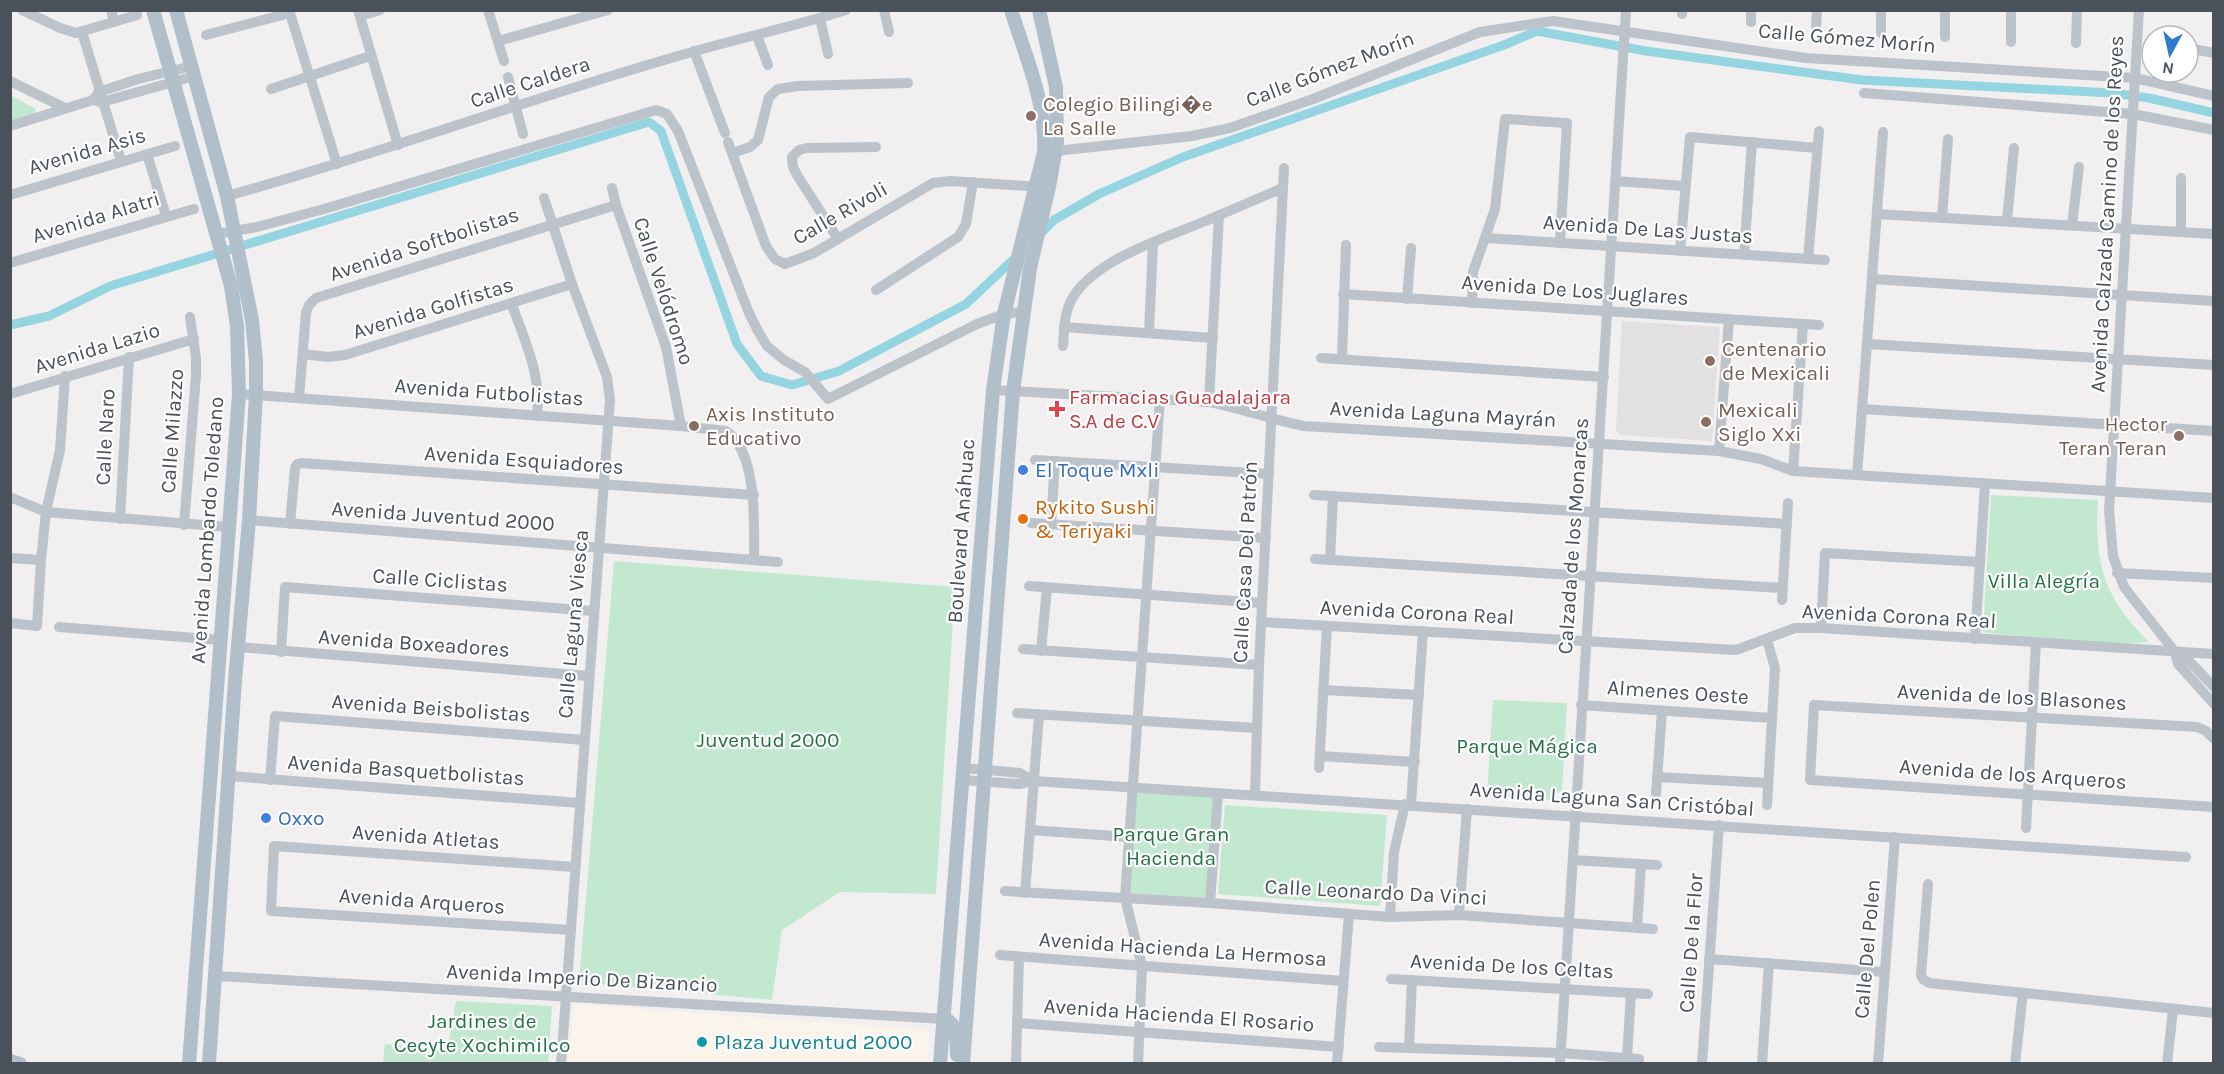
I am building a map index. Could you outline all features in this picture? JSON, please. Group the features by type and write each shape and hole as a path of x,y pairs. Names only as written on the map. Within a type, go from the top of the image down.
{"main road":[{"name":"Avenida Lombardo Toledano","path":"153,10 218,238 237,326 239,394 188,1060"},
{"name":"Avenida Lombardo Toledano","path":"176,10 227,196 255,339 256,394 249,520 235,681 209,1064"},
{"name":"Boulevard Anáhuac","path":"963,1064 1013,391 1030,268 1041,225 1043,187 1043,125 1037,93 1011,10"},
{"name":"Boulevard Anáhuac","path":"940,1064 993,390 1004,314 1022,246 1056,151 1058,120 1056,87 1039,10"},
{"path":"220,640 225,672 235,681"},
{"path":"214,720 221,722 226,728 229,773"},
{"path":"945,1019 952,1022 955,1027 958,1064"},
{"path":"10,1061 20,1064"}],"street":[{"path":"22,10 69,31 82,32 137,15"},
{"path":"111,10 114,22"},
{"path":"380,10 359,13 398,145"},
{"path":"488,10 504,61"},
{"path":"498,41 608,10"},
{"name":"Calle Caldera","path":"227,196 337,164 694,51 846,10"},
{"path":"884,10 889,32"},
{"name":"Calzada de los Monarcas","path":"1560,1058 1626,10"},
{"path":"1751,10 1751,22"},
{"path":"1816,28 1817,10"},
{"path":"1881,10 1881,33"},
{"path":"1945,10 1945,37"},
{"path":"2011,42 2012,10"},
{"path":"2076,43 2077,10"},
{"name":"Avenida Calzada Camino de los Reyes","path":"2139,10 2110,492 2111,545 2117,573 2124,587 2175,652 2190,662 2214,687"},
{"path":"206,35 290,12 337,164"},
{"path":"820,18 828,54"},
{"name":"Calle Gómez Morín","path":"1056,151 1173,138 1230,128 1313,99 1480,32 1553,21 1625,34 1806,58 2135,81 2214,96"},
{"path":"82,32 98,98 121,161"},
{"path":"756,36 768,65"},
{"name":"Calle Rivoli","path":"694,51 766,246 775,259 785,264 792,263 838,239 933,183 973,182 1043,187"},
{"path":"271,89 370,56"},
{"path":"10,126 140,85 193,71"},
{"path":"508,77 523,134"},
{"path":"10,81 65,108"},
{"path":"733,153 750,147 758,140 769,97 778,89 798,86 908,83"},
{"path":"1864,93 2133,111 2214,130"},
{"path":"218,238 324,209 647,111 659,111 667,114 678,131 758,331 767,346 805,372 828,399 960,333 1004,314 1024,312"},
{"path":"1472,303 1473,272 1495,209 1504,119 1567,123 1560,243"},
{"path":"1808,259 1819,131"},
{"path":"1857,475 1884,132"},
{"path":"1680,251 1690,137 1817,148"},
{"path":"1942,218 1948,139"},
{"path":"1744,255 1752,142"},
{"name":"Avenida Asis","path":"10,195 175,146"},
{"path":"838,239 797,175 792,157 799,150 807,148 876,147"},
{"path":"2007,221 2014,148"},
{"path":"147,154 166,216"},
{"path":"2072,225 2079,167"},
{"name":"Calle Casa Del Patrón","path":"1255,795 1256,728 1284,168"},
{"path":"2181,178 2181,232"},
{"path":"1615,181 1684,186"},
{"path":"876,290 958,237 966,224 973,182"},
{"name":"Calle Velódromo","path":"612,188 660,329 681,426"},
{"path":"1063,346 1066,314 1073,297 1089,279 1114,262 1153,243 1283,188"},
{"name":"Calle Laguna Viesca","path":"544,198 572,285 607,377 610,420 588,676 561,1064"},
{"name":"Calle Velódromo","path":"553,223 616,205"},
{"name":"Avenida Alatri","path":"10,263 194,209"},
{"path":"1878,214 2214,234"},
{"path":"1209,402 1219,215"},
{"name":"Avenida Softbolistas","path":"303,354 306,314 309,305 316,298 553,223"},
{"name":"Avenida De Las Justas","path":"1486,238 1825,260"},
{"path":"1149,333 1153,243"},
{"path":"1342,359 1343,294 1347,245"},
{"path":"1407,299 1411,248"},
{"path":"1873,279 2214,301"},
{"name":"Avenida Golfistas","path":"303,354 328,357 345,355 572,285"},
{"name":"Avenida De Los Juglares","path":"1343,294 1819,325"},
{"path":"512,305 536,375 539,400 537,416"},
{"name":"Calle Milazzo","path":"184,525 195,393 194,339 190,317"},
{"path":"1719,451 1729,319"},
{"path":"1793,471 1803,324"},
{"path":"1064,327 1213,338"},
{"name":"Avenida Lazio","path":"10,394 194,339"},
{"path":"1868,344 2214,365"},
{"path":"298,398 303,354"},
{"name":"Calle Naro","path":"120,519 129,357"},
{"path":"1321,358 1604,377"},
{"path":"10,624 37,626 46,512 54,486 60,450 65,376"},
{"name":"Avenida Laguna Mayrán","path":"993,390 1209,402 1304,426 1719,451 1761,459 1793,471 2214,498"},
{"name":"Avenida Futbolistas","path":"239,394 719,429 726,431 733,438 745,464 753,495"},
{"path":"1138,1064 1142,966 1125,898 1160,399"},
{"path":"1862,409 2214,431"},
{"path":"1035,460 1269,474"},
{"path":"1051,524 1055,461"},
{"name":"Avenida Esquiadores","path":"290,524 295,468 297,464 311,463 753,495"},
{"path":"1975,639 1985,484"},
{"path":"753,495 754,559"},
{"path":"1314,495 1787,524"},
{"path":"1330,560 1333,496"},
{"path":"10,497 46,512 228,527"},
{"path":"1315,559 1590,577 1782,594 1788,503"},
{"name":"Avenida Juventud 2000","path":"249,520 778,562"},
{"path":"1031,523 1266,538"},
{"path":"1821,628 1825,553 1980,562"},
{"path":"10,558 41,560"},
{"path":"2117,573 2214,578"},
{"path":"1029,586 1262,603"},
{"name":"Calle Ciclistas","path":"281,652 285,587 593,611"},
{"path":"1041,651 1047,588"},
{"name":"Avenida Corona Real","path":"1262,622 1736,650 1795,628 1821,628 2214,654"},
{"path":"1319,768 1327,626"},
{"path":"59,627 220,640"},
{"path":"1390,917 1394,852 1408,804 1415,762 1423,631"},
{"path":"1767,640 1775,668 1767,805"},
{"path":"2026,828 2036,643"},
{"name":"Avenida Boxeadores","path":"238,647 588,676"},
{"path":"1023,649 1259,665"},
{"name":"Avenida Calzada Camino de los Reyes","path":"2175,652 2178,664 2214,704"},
{"path":"1323,690 1419,696"},
{"name":"Almenes Oeste","path":"1581,705 1772,718"},
{"name":"Avenida de los Blasones","path":"1810,780 1814,705 2197,727 2210,735"},
{"path":"1656,794 1662,711"},
{"path":"1017,713 1256,728"},
{"path":"1025,893 1039,715"},
{"name":"Avenida Beisbolistas","path":"270,780 275,716 584,740"},
{"path":"1320,756 1415,762"},
{"name":"Avenida Basquetbolistas","path":"229,773 270,780 580,803"},
{"name":"Avenida Laguna San Cristóbal","path":"964,774 986,776 1019,784 1034,781 1408,804 2186,857"},
{"path":"1657,777 1768,783"},
{"name":"Avenida de los Arqueros","path":"1810,780 2214,807"},
{"path":"1209,903 1218,794"},
{"path":"1459,915 1467,809"},
{"name":"Calle De la Flor","path":"1702,1064 1719,825"},
{"path":"1030,830 1128,837"},
{"name":"Calle Del Polen","path":"1878,1064 1895,837"},
{"name":"Avenida Atletas","path":"271,910 274,846 575,867"},
{"path":"1573,860 1657,865"},
{"path":"1637,928 1641,864"},
{"path":"1928,884 1921,975 1929,983 2214,1013"},
{"name":"Calle Leonardo Da Vinci","path":"1005,891 1390,917 1459,915 1653,928"},
{"name":"Avenida Arqueros","path":"271,910 571,930"},
{"path":"1337,1064 1348,914"},
{"name":"Avenida Hacienda La Hermosa","path":"1000,955 1343,981"},
{"path":"1016,1064 1019,957"},
{"path":"1709,959 1884,972"},
{"path":"1762,1064 1769,963"},
{"name":"Avenida Imperio De Bizancio","path":"216,975 566,998 945,1019"},
{"name":"Avenida De los Celtas","path":"1391,979 1648,994"},
{"path":"1409,1048 1412,980"},
{"path":"1627,1058 1631,993"},
{"path":"2016,1064 2023,993"},
{"path":"2167,1064 2173,1010"},
{"name":"Avenida Hacienda El Rosario","path":"1017,1023 1339,1047"},
{"path":"1379,1047 1560,1058 1639,1059"}],"shaded area":[{"path":"1622,321 1720,327 1712,441 1620,435 1616,430"},
{"name":"Plaza Juventud 2000","path":"574,1004 928,1030 930,1046 927,1063 569,1063"}],"green space":[{"path":"10,95 36,109 34,114 11,122"},
{"name":"Villa Alegría","path":"1991,495 2098,500 2098,542 2105,578 2121,610 2149,642 2087,642 1983,632"},
{"name":"Juventud 2000","path":"614,561 955,587 936,894 840,892 782,930 772,1000 579,982"},
{"name":"Parque Mágica","path":"1493,700 1567,703 1562,790 1547,800 1487,796"},
{"name":"Parque Gran Hacienda","path":"1135,791 1214,797 1207,898 1129,895"},
{"path":"1225,805 1387,815 1380,906 1218,894"},
{"name":"Jardines de Cecyte Xochimilco","path":"456,1001 552,1006 548,1063 383,1063 385,1044 447,1051"}],"waterway":[{"path":"1038,236 1054,220 1099,194 1183,157 1504,45 1537,31 1646,51 1862,80 2112,93 2149,98 2214,113"},
{"path":"10,325 49,316 110,286 649,122 661,131 737,344 761,376 792,385 839,371 966,304 1017,256"}],"place":[{"name":"Colegio Bilingi�e La Salle","path":"1031,116"},
{"name":"Centenario de Mexicali","path":"1710,361"},
{"name":"Farmacias Guadalajara S.A de C.V","path":"1057,409"},
{"name":"Mexicali Siglo Xxi","path":"1706,422"},
{"name":"Axis Instituto Educativo","path":"694,426"},
{"name":"Hector Teran Teran","path":"2179,436"},
{"name":"El Toque Mxli","path":"1023,470"},
{"name":"Rykito Sushi & Teriyaki","path":"1023,519"},
{"name":"Oxxo","path":"266,818"},
{"name":"Plaza Juventud 2000","path":"702,1042"}]}
